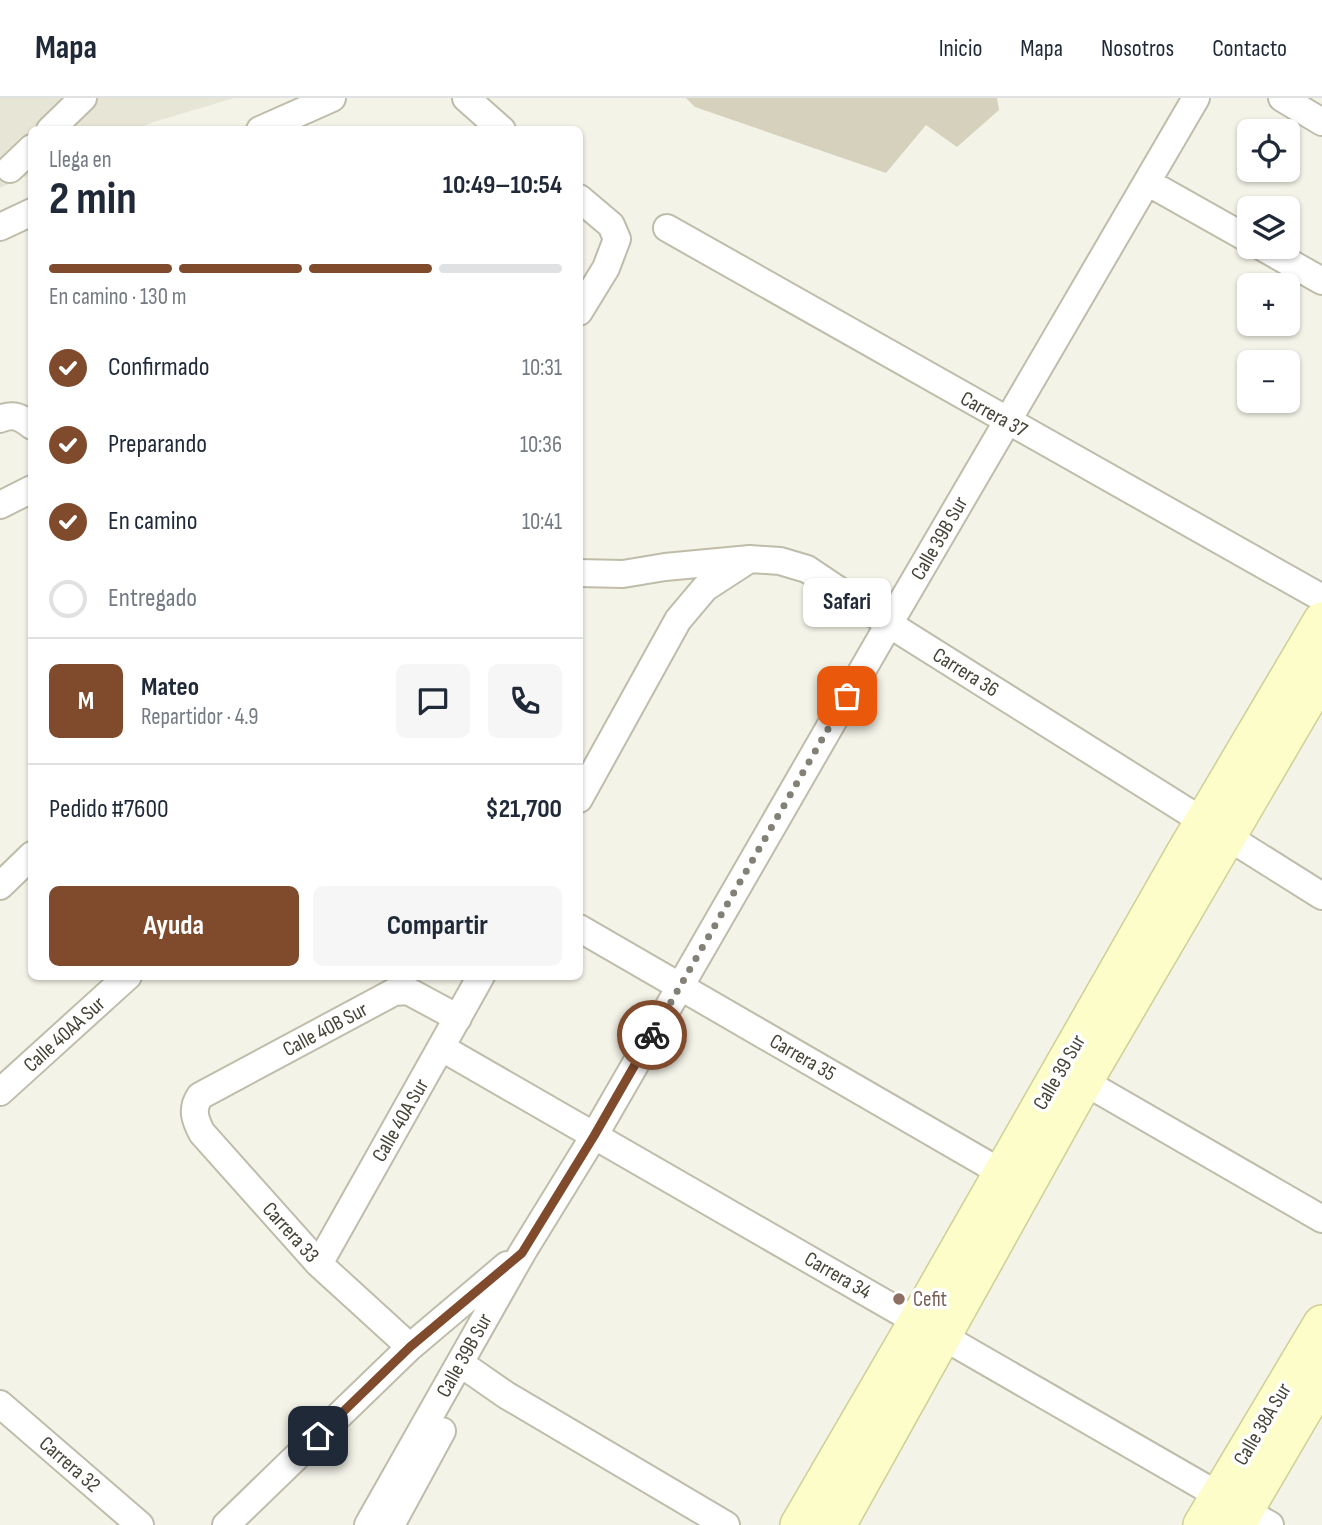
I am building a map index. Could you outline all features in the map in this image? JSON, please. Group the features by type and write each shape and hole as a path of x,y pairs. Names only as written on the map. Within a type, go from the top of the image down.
{"street":[{"path":"54,126 83,98"},
{"path":"269,126 332,98"},
{"path":"466,98 498,126"},
{"name":"Calle 39B Sur","path":"391,1525 522,1253 594,1136 1196,98"},
{"path":"1282,98 1322,122"},
{"path":"10,169 28,152"},
{"path":"1147,182 1237,233"},
{"path":"583,201 611,225 616,235 616,243 606,268 583,305"},
{"path":"0,227 28,213"},
{"name":"Carrera 37","path":"667,228 1322,597"},
{"path":"1283,259 1322,281"},
{"path":"0,419 11,414 28,423"},
{"path":"0,505 28,491"},
{"path":"583,792 678,620 705,588 750,559"},
{"name":"Carrera 36","path":"583,573 624,574 750,559 780,561 807,569 889,624 1322,896"},
{"name":"Calle 39 Sur","path":"837,1525 931,1328 1073,1075 1216,829 1322,621"},
{"name":"Calle 39 Sur","path":"1216,829 1322,674"},
{"path":"0,886 28,859"},
{"name":"Carrera 35","path":"583,930 1014,1180"},
{"name":"Calle 40AA Sur","path":"0,1092 124,980"},
{"name":"Calle 40A Sur","path":"319,1264 479,980"},
{"name":"Calle 40B Sur","path":"196,1102 200,1096 394,992 408,991 458,1018"},
{"name":"Carrera 34","path":"442,1048 931,1328 1234,1516"},
{"path":"1073,1075 1322,1219"},
{"name":"Carrera 33","path":"196,1102 196,1121 202,1133 319,1264 410,1347"},
{"path":"226,1525 410,1347 522,1253"},
{"name":"Calle 38A Sur","path":"1234,1516 1322,1324"},
{"name":"Calle 39 Sur","path":"799,1525 931,1328"},
{"path":"467,1368 506,1395 726,1525"},
{"name":"Calle 39B Sur","path":"369,1525 467,1368"},
{"name":"Calle 38A Sur","path":"1234,1516 1322,1378"},
{"name":"Carrera 32","path":"0,1404 140,1525"}],"shaded area":[{"path":"0,98 234,98 144,126 28,126 28,175 0,188"}],"building":[{"path":"686,98 997,98 999,110 957,147 926,125 886,173 695,107"}],"way so far":[{"path":"652,1035 847,696"}],"place":[{"name":"Safari","path":"847,696"},
{"name":"Cefit","path":"899,1299"}],"route":[{"path":"318,1436 410,1347 522,1253 652,1035"}]}
